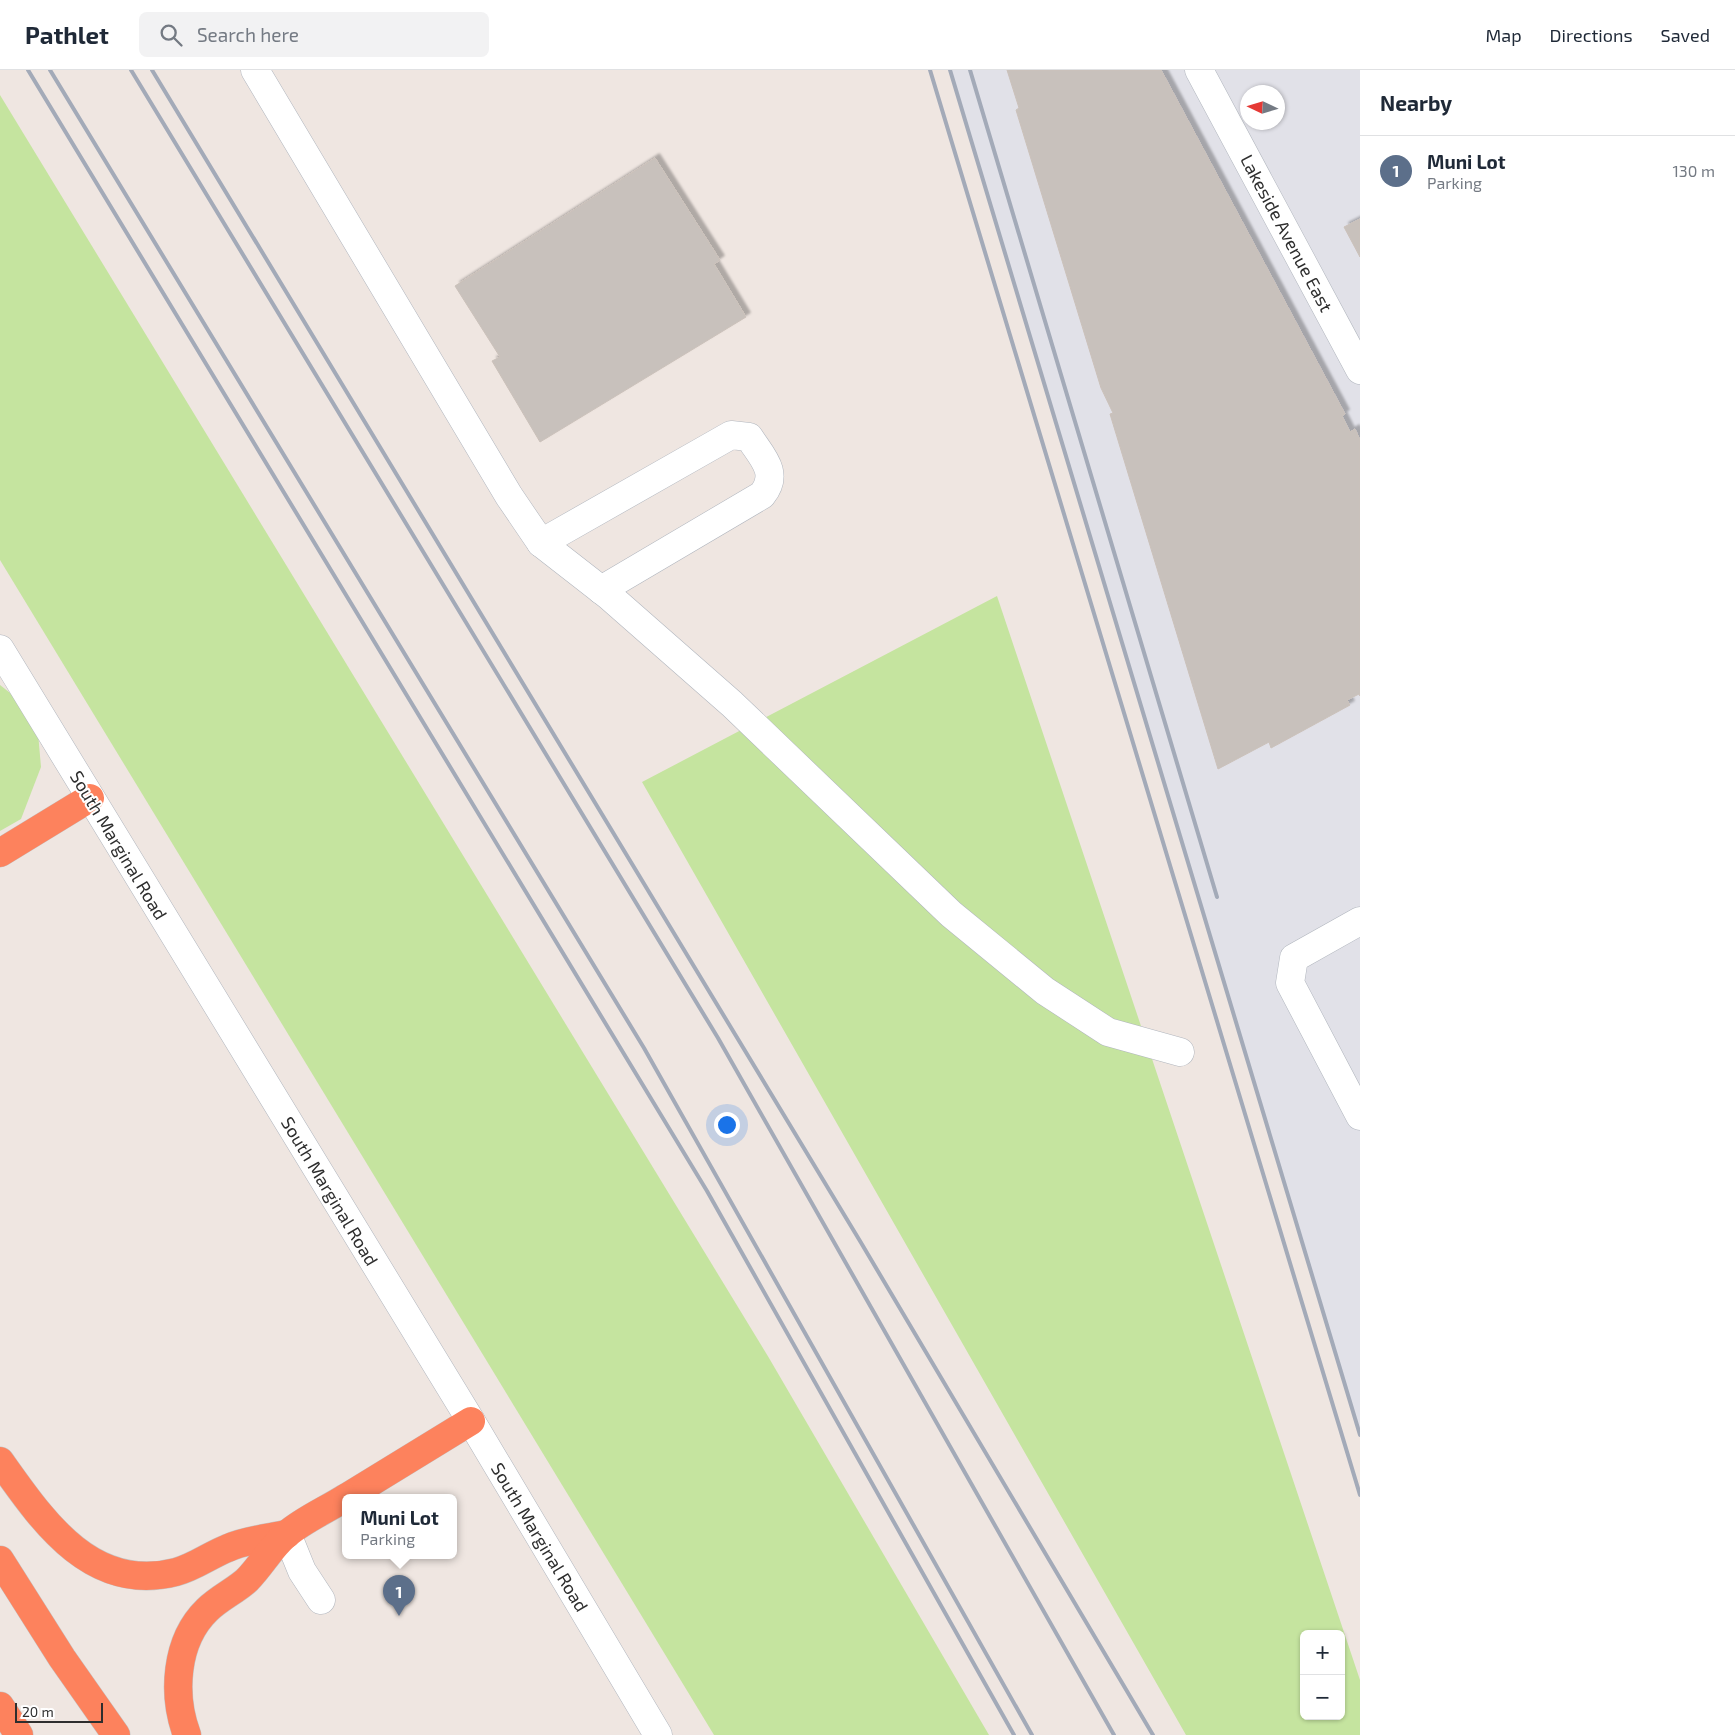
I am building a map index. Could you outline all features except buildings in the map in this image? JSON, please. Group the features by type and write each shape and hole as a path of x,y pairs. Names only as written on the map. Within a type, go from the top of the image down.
{"highway":[{"path":"0,852 90,798"},
{"path":"352,1494 471,1421"},
{"path":"0,1461 51,1530 90,1559 108,1568 127,1574 176,1572 193,1566 229,1547 287,1534"},
{"path":"187,1735 178,1704 178,1685 180,1665 194,1628 206,1611 246,1581 287,1534 342,1500"},
{"path":"0,1560 62,1658 116,1735"},
{"path":"0,1706 19,1735"}],"street":[{"path":"255,70 509,496 541,543 601,590 739,711 951,914 1045,991 1108,1032 1180,1052"},
{"name":"Lakeside Avenue East","path":"1199,70 1360,370"},
{"path":"541,543 731,434 749,437 770,468 769,486 762,495 601,590"},
{"name":"South Marginal Road","path":"0,648 471,1421 658,1735"},
{"path":"1360,921 1294,958 1290,983 1360,1116"},
{"path":"287,1534 302,1571 321,1600"}],"shaded area":[{"path":"950,70 1360,70 1360,1435"}],"green space":[{"path":"0,95 769,1358 989,1735 714,1735 0,560"},
{"path":"997,596 1343,1630 1300,1630 1300,1720 1345,1720 1345,1635 1360,1680 1360,1735 1186,1735 642,782"},
{"path":"0,685 19,700 38,733 41,767 21,819 0,831"}],"railway":[{"path":"28,70 707,1191 1014,1735"},
{"path":"50,70 644,1048 1032,1735"},
{"path":"131,70 718,1038 1114,1735"},
{"path":"152,70 860,1241 1153,1735"},
{"path":"930,70 1360,1495"},
{"path":"950,70 1360,1435"},
{"path":"970,70 1217,897"}],"place":[{"name":"Muni Lot","path":"399,1616"}]}
